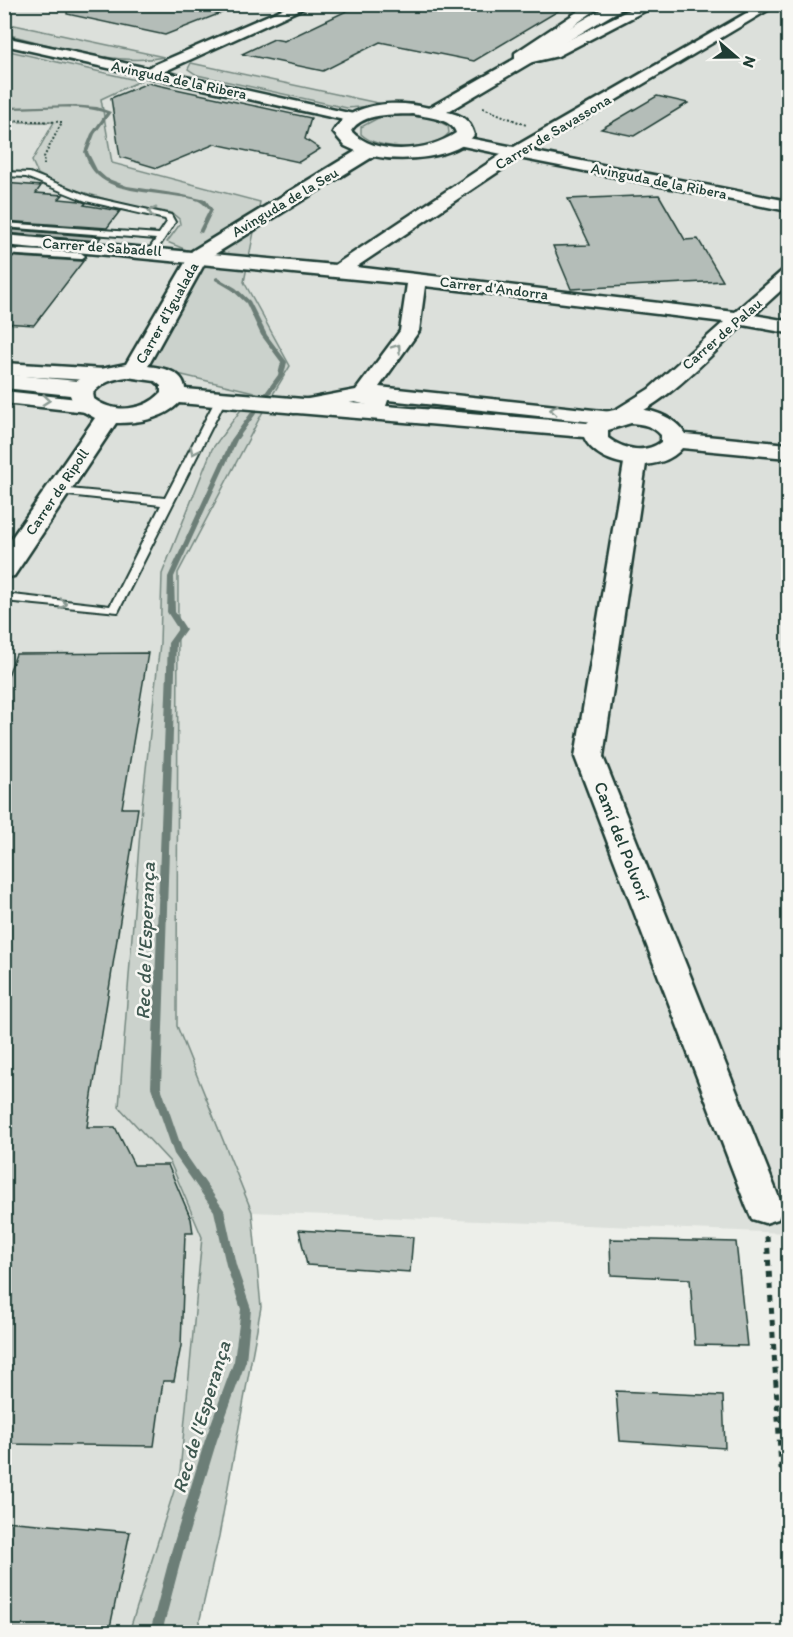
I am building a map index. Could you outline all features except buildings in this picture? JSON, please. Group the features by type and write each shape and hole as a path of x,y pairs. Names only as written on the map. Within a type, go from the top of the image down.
{"street":[{"path":"148,73 306,4"},
{"path":"598,4 520,56 528,59 554,53 652,4"},
{"path":"434,112 623,4"},
{"name":"Carrer de Savassona","path":"340,270 515,153 772,4"},
{"name":"Avinguda de la Ribera","path":"4,41 353,118"},
{"path":"390,110 434,112 453,118 463,126 465,135 458,141 440,149 418,153 371,150 346,139 342,132 344,125 353,118 390,110"},
{"name":"Avinguda de la Ribera","path":"458,141 789,206"},
{"name":"Avinguda de la Seu","path":"199,255 371,150"},
{"name":"Carrer de Sabadell","path":"4,240 157,244 199,255"},
{"name":"Carrer d'Andorra","path":"199,255 740,318 789,327"},
{"name":"Carrer d'Igualada","path":"134,370 199,255"},
{"name":"Carrer de Palau","path":"608,422 656,393 789,275"},
{"path":"364,394 409,331 417,279"},
{"path":"4,369 104,375 134,370 166,378 173,384 173,395 166,403 153,410 128,415 93,403 4,381"},
{"path":"93,403 104,375"},
{"path":"651,418 656,393"},
{"path":"364,394 378,401 391,414"},
{"path":"294,406 364,394 590,414 608,422"},
{"path":"173,395 391,414 608,422 651,418 668,426 675,433 676,441 663,453 636,457 615,453 598,445 594,438 608,422"},
{"path":"4,396 93,403"},
{"name":"Carrer de Ripoll","path":"4,570 58,491 93,403"},
{"path":"676,441 789,451"},
{"name":"Camí del Polvorí","path":"636,457 588,757 765,1208"}],"lane":[{"path":"4,174 27,175 89,199 168,216 171,222 157,244 4,225"},
{"path":"4,251 81,256"},
{"path":"4,597 114,610 221,399"},
{"path":"58,491 168,502"}],"path":[{"path":"473,104 528,126"},
{"path":"4,120 57,120 62,123 44,157 45,173"},
{"path":"765,1208 781,1468 789,1480"}],"shaded area":[{"path":"5,5 788,5 788,1233 252,1212 177,1026 178,573 267,404 290,366 243,282 260,202 112,163 101,99 139,81 5,50"},
{"path":"5,23 164,57 125,59 84,53 5,34"},
{"path":"5,50 140,81 101,99 112,163 260,202 244,282 290,366 267,404 178,573 177,1026 252,1212 261,1307 219,1536 197,1632 129,1632 180,1472 202,1237 170,1162 119,1107 142,805 160,643 162,574 212,449 254,392 144,366 199,255 167,242 180,224 179,219 172,213 122,204 59,185 38,174 32,161 54,122 5,122"},
{"path":"191,63 387,105 347,108 197,75 188,69"},
{"path":"405,115 432,118 448,126 449,133 431,144 405,147 379,144 361,134 361,127 378,118"},
{"path":"4,122 55,122 32,161 59,185 122,204 172,213 179,219 199,255 144,366 254,392 212,449 162,574 160,643 119,1107 170,1162 202,1237 180,1472 129,1632 5,1632"}],"waterway":[{"name":"Rec de l'Esperança","path":"4,108 71,106 97,108 109,112 93,134 86,152 95,170 101,177 115,184 204,201 211,210 200,232"},
{"name":"Rec de l'Esperança","path":"156,1632 177,1552 211,1440 240,1361 246,1309 231,1265 219,1210 178,1151 156,1087 172,643 182,629 171,612 171,577 234,440 281,375 284,362 264,335 248,302 234,289 217,279"}]}
